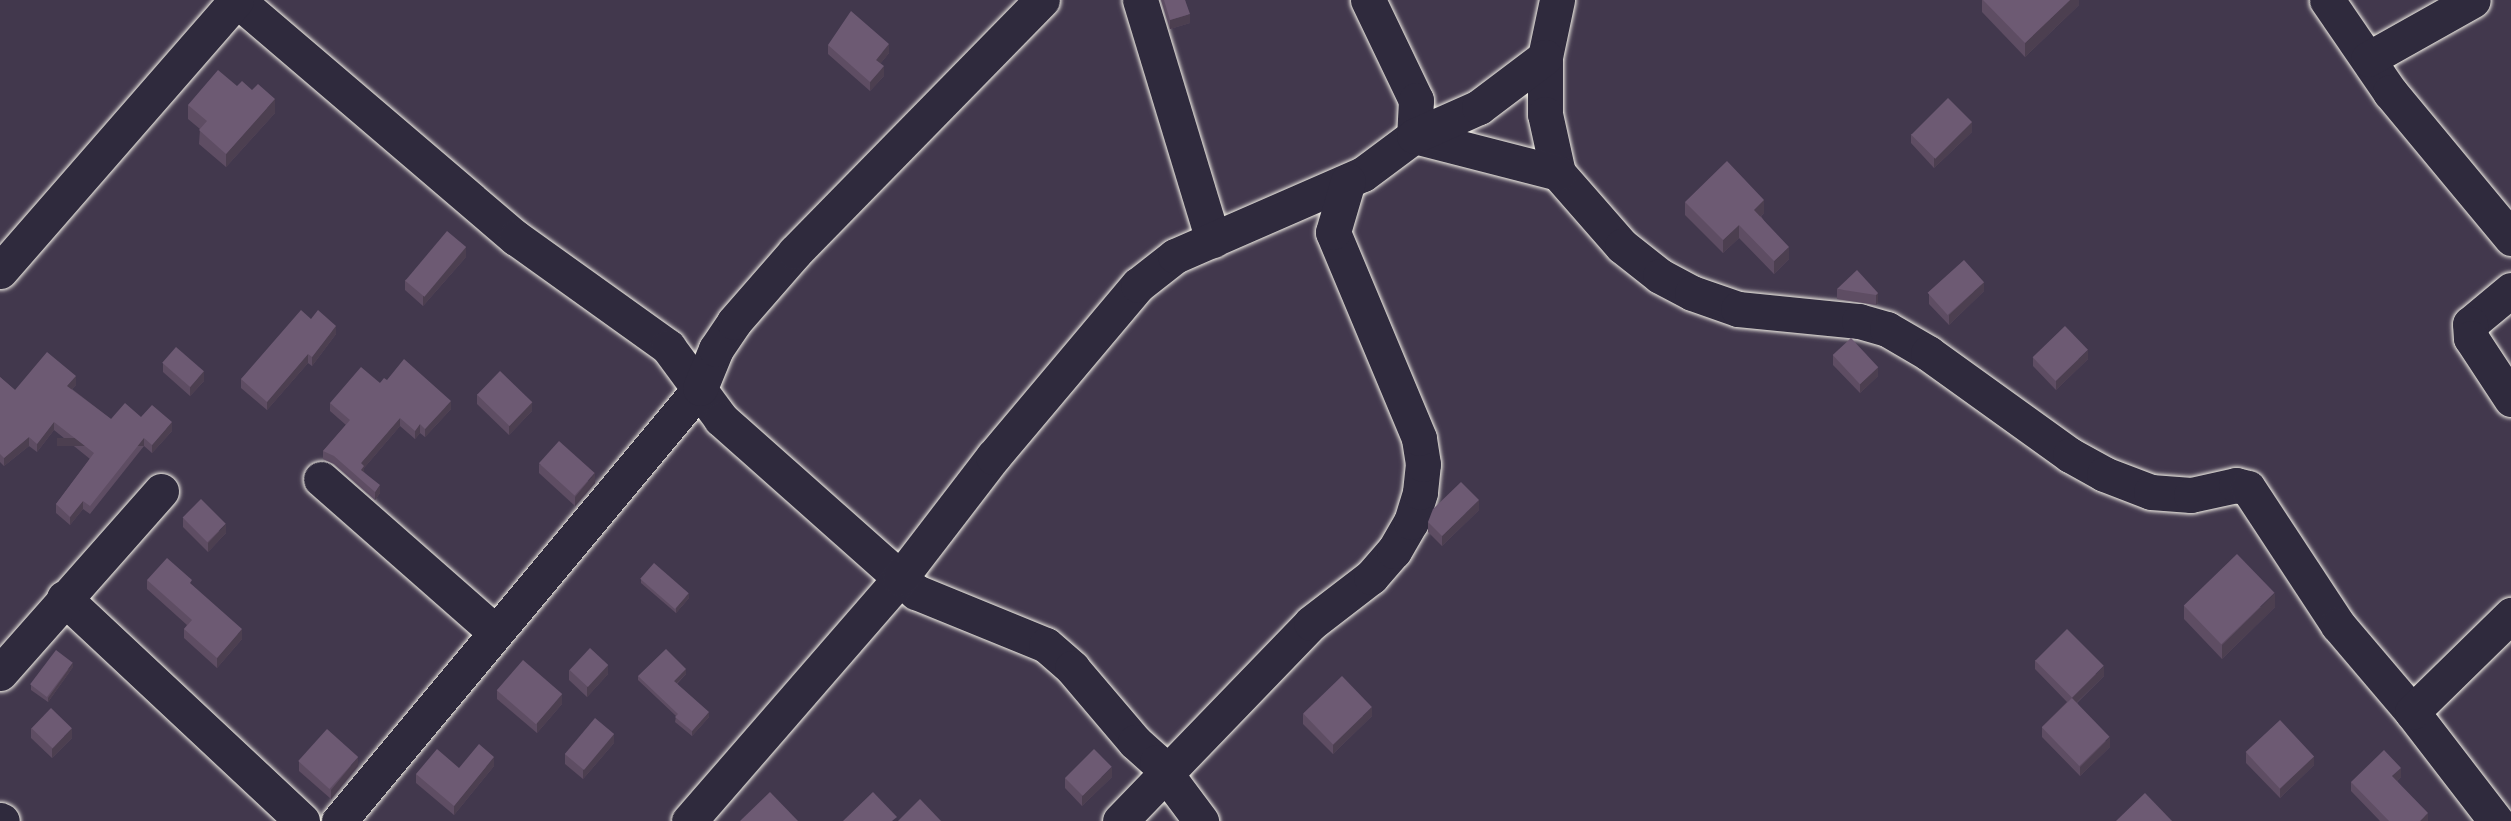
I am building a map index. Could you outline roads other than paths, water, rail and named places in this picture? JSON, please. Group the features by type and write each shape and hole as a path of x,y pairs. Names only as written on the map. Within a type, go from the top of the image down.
{"street":[{"path":"0,271 236,0 516,238 668,347 721,419 916,592 1046,645 1072,668 1135,742 1157,762 1166,778 1202,821"},
{"path":"339,821 700,388 716,349 734,321 795,252 1042,0"},
{"path":"1140,0 1213,240"},
{"path":"1368,0 1416,100 1414,136"},
{"path":"1557,0 1545,57 1545,114 1558,173 1622,246 1660,276 1692,293 1738,309 1859,321 1887,329 1928,353 2070,455 2104,474 2151,492 2191,495 2236,485 2248,488 2338,625 2412,712 2496,821"},
{"path":"2328,0 2390,92 2511,238"},
{"path":"2368,59 2473,0"},
{"path":"690,821 900,578 993,457 1138,285 1175,257 1363,174 1414,136 1479,107 1545,57"},
{"path":"1414,136 1558,173"},
{"path":"1120,821 1166,778 1311,623 1371,577 1394,551 1411,522 1420,492 1423,464 1419,438 1333,232 1348,181"},
{"path":"1287,208 1333,232"},
{"path":"2511,290 2470,324 2471,338 2511,398"},
{"path":"321,480 495,632"},
{"path":"0,673 161,491"},
{"path":"64,598 302,821"},
{"path":"2412,712 2511,615"}]}
